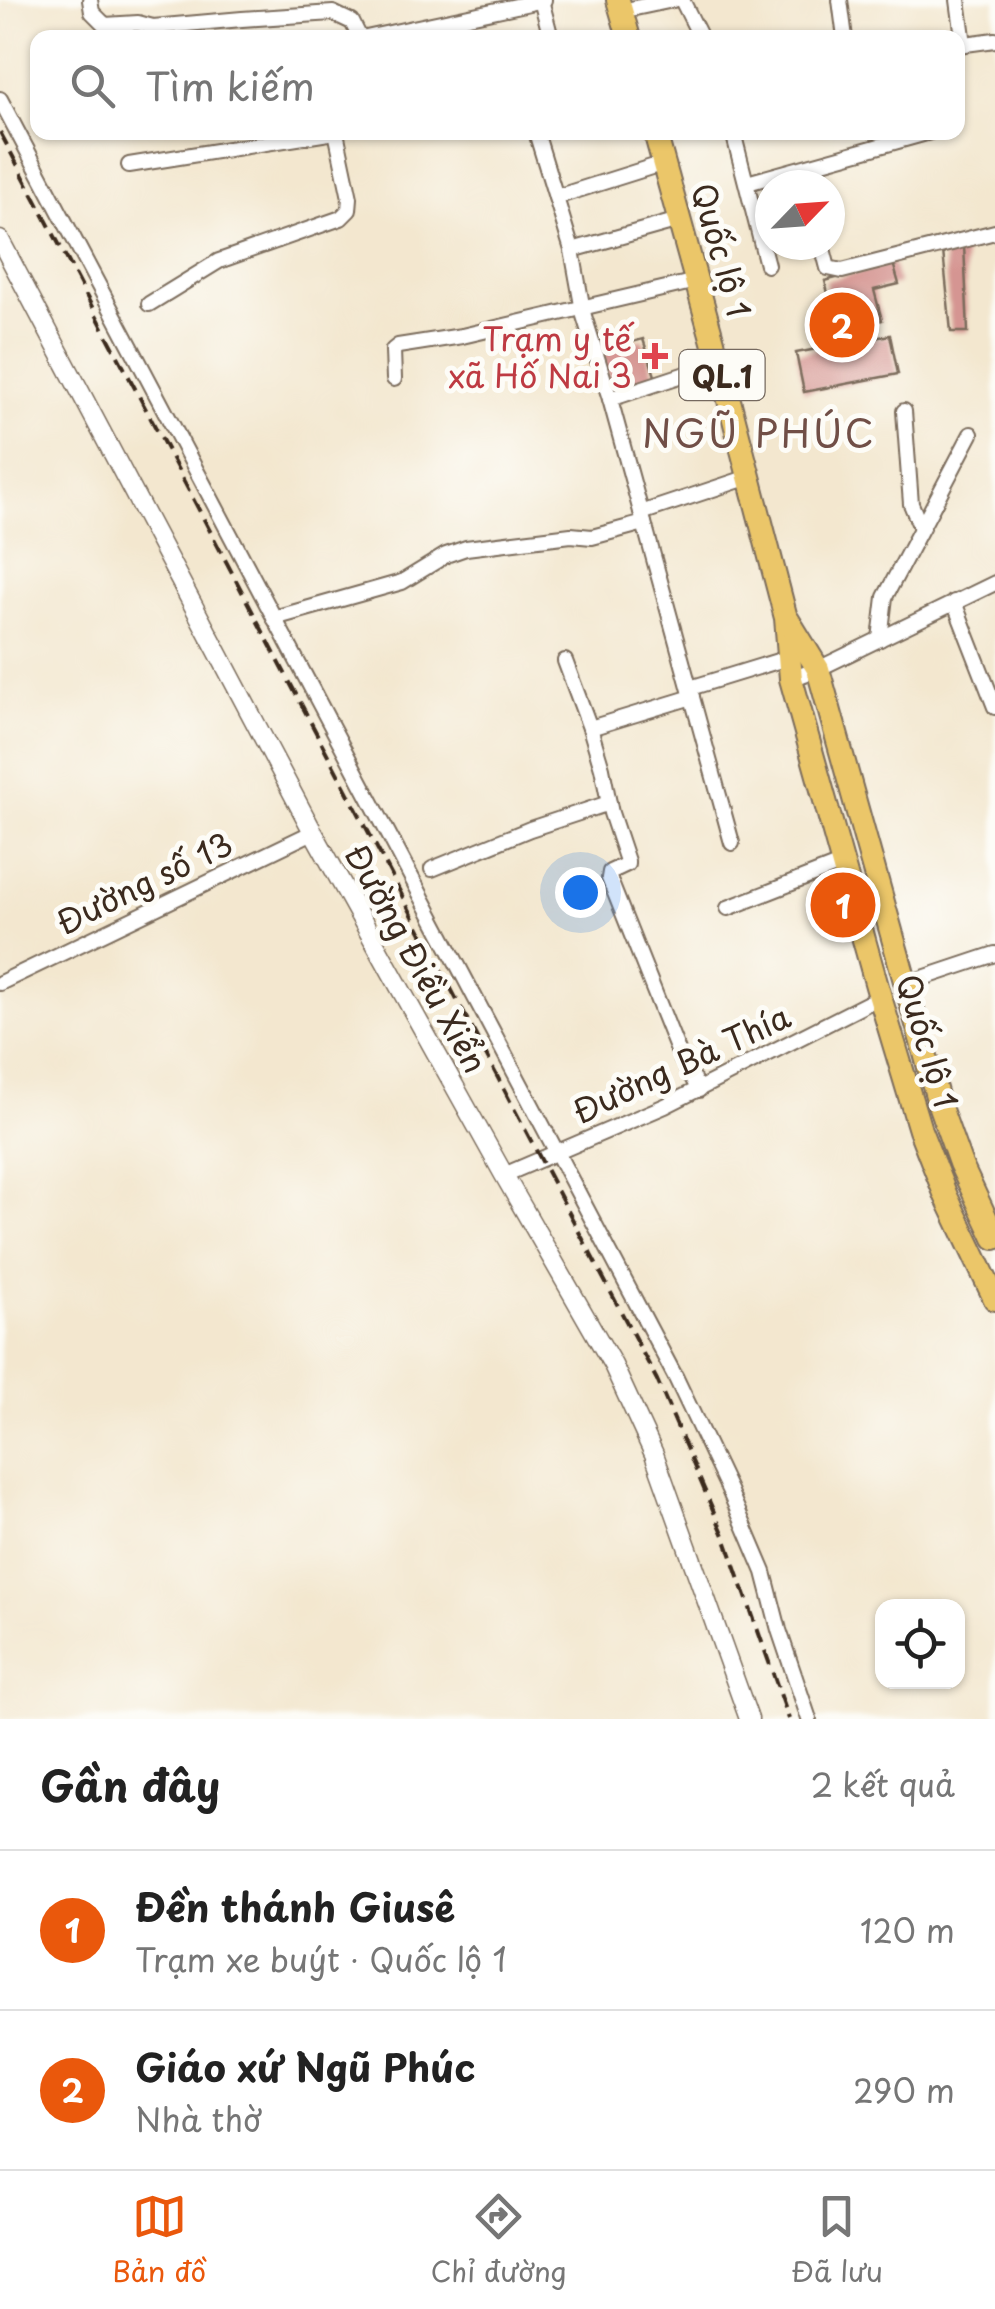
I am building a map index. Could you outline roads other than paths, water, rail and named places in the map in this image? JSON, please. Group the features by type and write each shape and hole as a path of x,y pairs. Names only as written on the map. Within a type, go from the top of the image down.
{"highway":[{"name":"Quốc lộ 1","path":"657,140 786,618 954,1148 992,1225"},
{"name":"Quốc lộ 1","path":"802,664 843,864 920,1130 946,1196 995,1299"},
{"path":"880,996 905,984"}],"street":[{"path":"90,0 92,12 105,25 138,23 153,28 333,13 352,22 358,30"},
{"path":"401,30 542,0 549,30"},
{"path":"620,6 673,0"},
{"path":"682,0 697,30"},
{"path":"840,0 844,30"},
{"path":"958,0 960,30"},
{"path":"965,44 995,40"},
{"path":"0,99 676,1378 764,1572 809,1719"},
{"path":"129,165 286,140"},
{"path":"149,304 219,262 341,218 350,210 350,198 338,140"},
{"path":"538,140 572,250 584,316 732,843"},
{"path":"735,140 767,265"},
{"path":"746,184 902,140"},
{"path":"556,197 664,163"},
{"path":"572,250 680,220"},
{"path":"826,260 828,268 842,271 995,232"},
{"name":"Đường Điều Xiển","path":"0,240 313,832 613,1365 654,1454 749,1719"},
{"path":"394,379 393,350 398,346 462,336 696,280"},
{"path":"610,399 719,364"},
{"path":"904,411 911,504 922,528"},
{"path":"880,639 884,598 972,434"},
{"path":"274,618 402,582 446,555 466,548 570,534 592,538 750,476"},
{"path":"590,728 691,692 802,664 880,639 995,583"},
{"path":"954,602 995,707"},
{"path":"565,662 590,728 627,861 610,872 609,878 680,1056 699,1090"},
{"path":"432,868 609,802"},
{"name":"Đường số 13","path":"0,983 313,832"},
{"path":"728,908 843,864"},
{"path":"905,984 995,954"},
{"name":"Đường Bà Thía","path":"504,1175 699,1090 880,996"}],"railway":[{"path":"0,132 657,1380 726,1540 789,1719"}],"place":[{"name":"Giáo xứ Ngũ Phúc","path":"842,325"},
{"name":"Trạm y tế xã Hố Nai 3","path":"655,356"},
{"name":"Đền thánh Giusê","path":"843,905"}],"district":[{"name":"NGŨ PHÚC","path":"759,432"}]}
